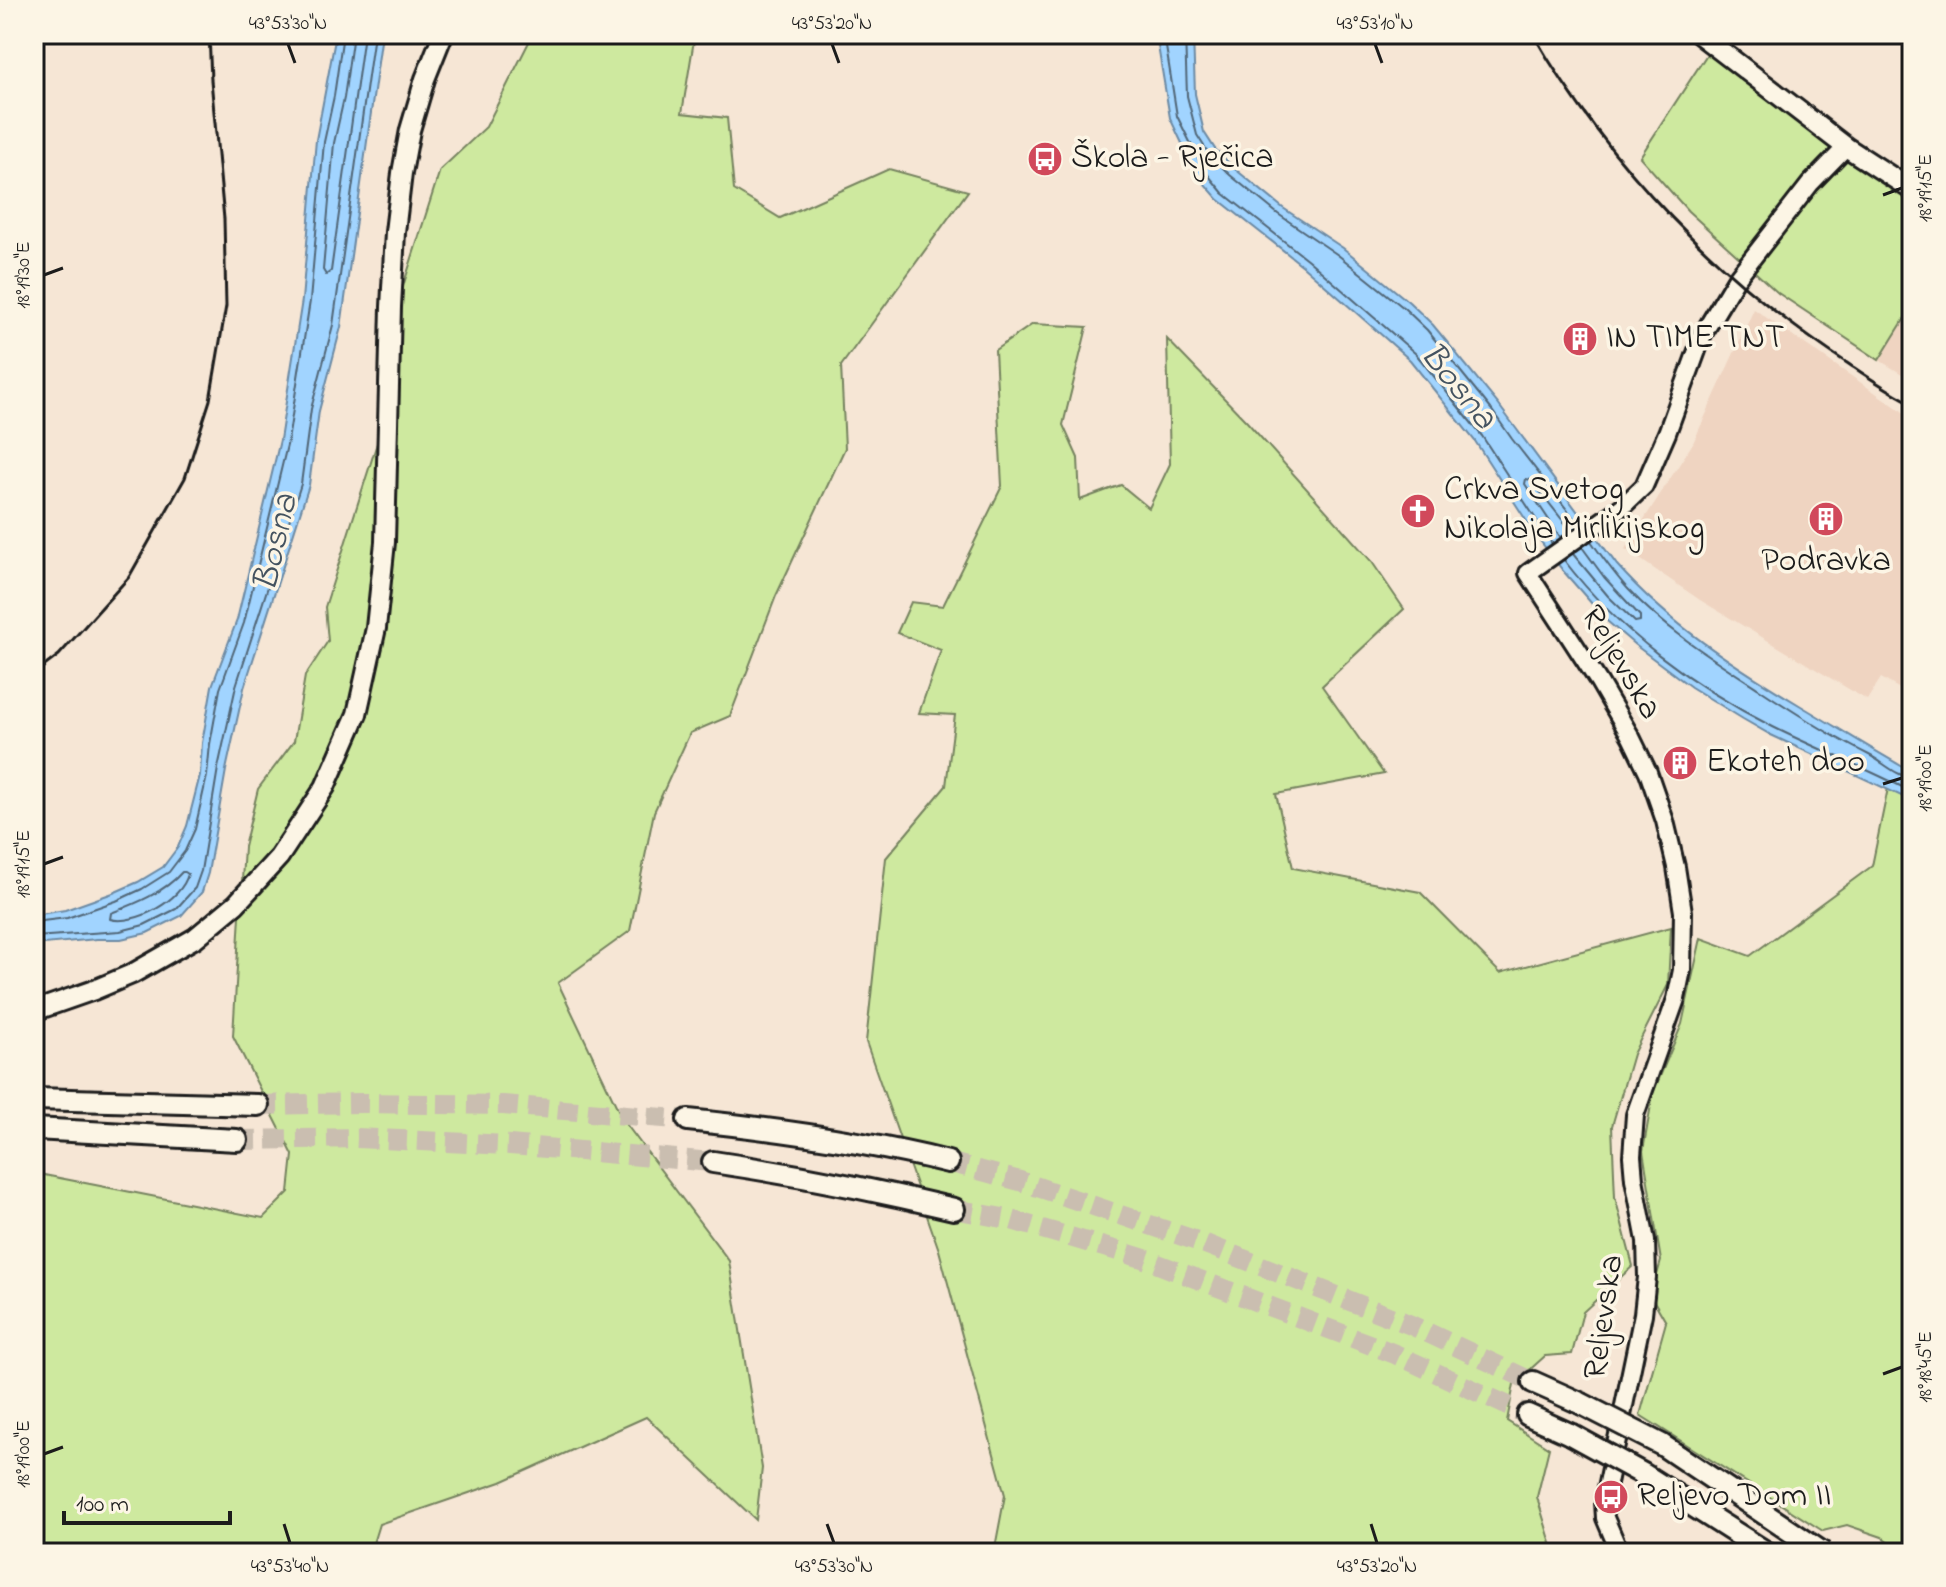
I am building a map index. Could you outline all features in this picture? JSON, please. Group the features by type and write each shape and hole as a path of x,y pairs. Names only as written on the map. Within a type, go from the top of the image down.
{"highway":[{"path":"34,1099 258,1105"},
{"path":"688,1120 744,1125 894,1148 948,1162"},
{"path":"34,1129 237,1140"},
{"path":"713,1162 954,1209"},
{"path":"1533,1382 1662,1445 1823,1553"},
{"path":"1528,1415 1643,1474 1767,1553"}],"main road":[{"path":"34,1011 132,974 195,938 236,904 279,857 325,787 357,714 376,628 385,542 391,307 402,173 410,130 425,79 443,34"},
{"path":"1699,34 1846,147 1912,190"},
{"name":"Reljevska","path":"1620,1553 1605,1518 1604,1502 1643,1314 1647,1277 1646,1241 1632,1156 1634,1125 1679,984 1683,912 1665,821 1648,772 1599,682 1528,573 1623,506 1644,486 1703,334 1726,293 1810,184 1846,147"}],"shaded area":[{"path":"1912,307 1912,380 1879,360"},
{"path":"1754,309 1912,418 1912,696 1881,678 1867,700 1700,600 1625,549 1693,443"}],"green space":[{"path":"533,34 695,34 682,113 727,118 734,190 780,218 889,169 968,191 841,366 845,448 776,596 730,716 690,733 654,812 630,931 558,983 623,1120 729,1261 762,1468 756,1520 646,1417 501,1482 379,1524 370,1553 34,1553 34,1173 263,1218 289,1192 293,1155 233,1036 244,847 258,789 294,741 305,676 328,641 325,607 391,399 399,299 440,170 486,127"},
{"path":"1713,45 1912,188 1912,307 1879,360 1778,293 1688,211 1640,157"},
{"path":"1033,324 1087,327 1063,425 1078,458 1080,500 1121,485 1149,508 1170,464 1167,339 1247,422 1372,562 1404,609 1322,686 1384,774 1276,794 1293,868 1420,892 1500,973 1671,927 1668,985 1633,1054 1612,1126 1615,1197 1633,1266 1583,1312 1572,1354 1545,1356 1514,1384 1507,1421 1549,1448 1537,1497 1554,1553 994,1553 1005,1495 939,1250 866,1042 886,858 946,786 955,715 919,713 941,650 897,633 911,602 943,606 1002,486 995,350"},
{"path":"1888,788 1912,801 1912,1553 1904,1553 1882,1537 1847,1525 1823,1531 1640,1415 1666,1322 1651,1296 1661,1261 1643,1151 1653,1093 1682,1024 1701,938 1750,956 1872,866"}],"water":[{"name":"Bosna","path":"336,34 382,34 341,327 319,411 309,485 244,688 202,892 181,916 147,933 121,939 34,945 34,915 65,910 138,882 163,867 178,847 187,826 200,775 212,686 237,620 280,440 302,300 316,140"},
{"name":"Bosna","path":"1156,34 1193,34 1195,94 1204,132 1215,149 1283,208 1343,248 1433,325 1498,404 1617,565 1637,586 1680,625 1727,659 1912,772 1912,801 1743,719 1691,687 1607,621 1535,534 1475,441 1410,360 1303,266 1218,199 1197,175 1170,118"}],"tunnel":[{"path":"258,1105 503,1105 688,1120"},
{"path":"237,1140 357,1138 510,1145 713,1162"},
{"path":"948,1162 1020,1181 1203,1243 1411,1325 1533,1382"},
{"path":"954,1209 1008,1219 1142,1258 1395,1354 1528,1415"}],"railway":[{"path":"34,674 59,655 129,577 185,478 210,400 226,306 224,219 209,34"},
{"path":"1533,34 1563,83 1633,175 1713,258 1802,332 1912,403"}],"place":[{"name":"Škola - Rječica","path":"1045,159"},
{"name":"IN TIME TNT","path":"1580,339"},
{"name":"Crkva Svetog Nikolaja Mirlikijskog","path":"1418,511"},
{"name":"Podravka","path":"1826,519"},
{"name":"Ekoteh doo","path":"1680,763"},
{"name":"Reljevo Dom II","path":"1611,1497"}]}
